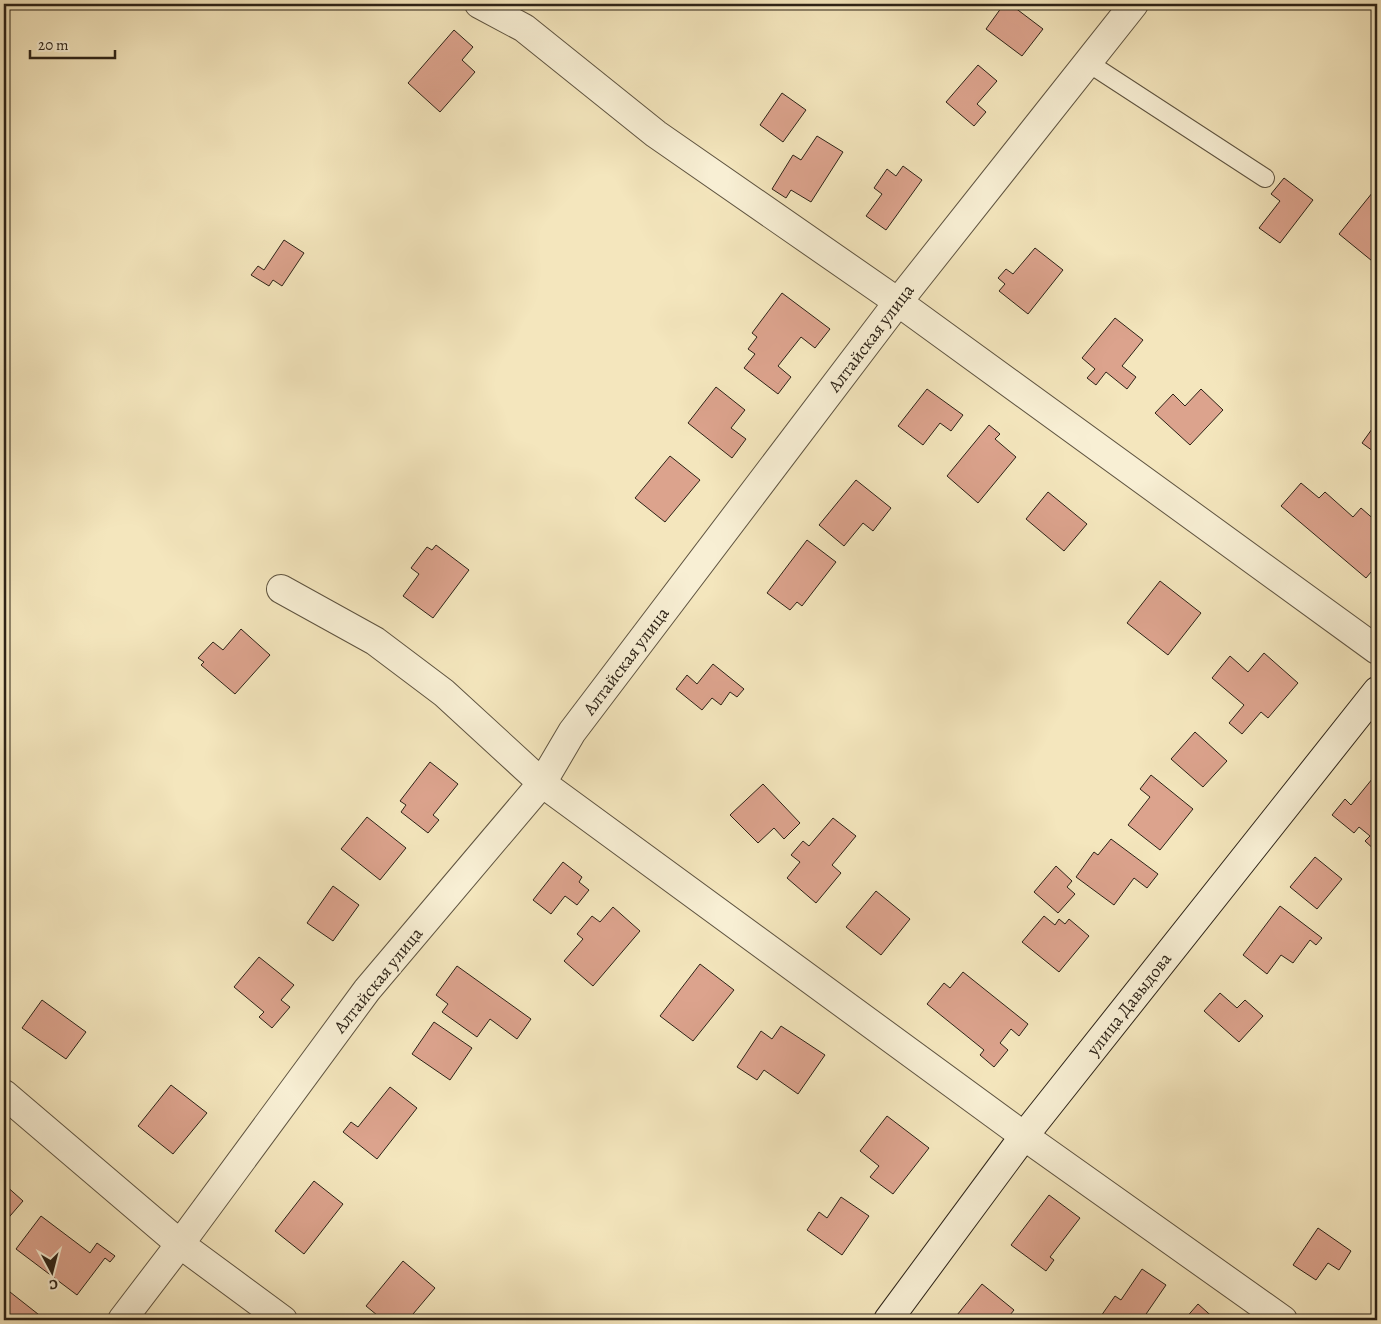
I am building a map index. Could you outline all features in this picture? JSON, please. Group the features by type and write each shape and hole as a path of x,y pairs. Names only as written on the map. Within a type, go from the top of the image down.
{"street":[{"path":"479,4 524,28 656,134 898,302 1377,650"},
{"name":"Алтайская улица","path":"122,1320 367,990 542,783 572,732 898,302 1134,4"},
{"path":"281,589 376,641 444,693 542,783 1024,1136 1283,1320"},
{"name":"улица Давыдова","path":"888,1320 1024,1136 1377,692"},
{"path":"4,1094 180,1244 282,1320"}],"lane":[{"path":"1087,62 1265,178"}],"building":[{"path":"1004,4 1010,4 1043,29 1022,56 986,29"},
{"path":"454,30 473,47 462,60 475,72 440,112 408,83"},
{"path":"978,65 997,81 977,104 986,112 974,126 946,102"},
{"path":"782,93 806,110 783,142 760,125"},
{"path":"817,136 843,152 811,202 791,190 786,198 772,189 793,155 801,160"},
{"path":"903,166 922,180 886,230 866,216 882,194 874,188 887,169 896,176"},
{"path":"1284,178 1313,200 1280,243 1259,228 1280,201 1271,194"},
{"path":"1377,187 1377,265 1339,234"},
{"path":"284,240 304,253 282,286 273,280 269,286 251,275 258,266 264,270"},
{"path":"1035,248 1063,270 1028,314 999,291 1005,284 998,278 1006,269 1013,274"},
{"path":"782,293 830,329 815,348 801,337 778,366 791,377 778,394 744,368 755,354 748,349 757,337 752,333"},
{"path":"1115,318 1143,340 1122,366 1136,377 1127,389 1106,372 1096,385 1087,378 1095,369 1082,358"},
{"path":"716,387 745,410 731,428 746,439 732,458 688,423"},
{"path":"927,389 963,415 951,431 940,423 923,445 898,426"},
{"path":"1201,389 1223,410 1190,445 1155,413 1173,394 1185,406"},
{"path":"1377,422 1377,454 1362,443"},
{"path":"989,425 1000,434 995,439 1016,457 978,503 947,476"},
{"path":"670,456 700,480 665,522 635,498"},
{"path":"856,480 891,508 873,531 863,523 844,546 819,525"},
{"path":"1301,483 1319,498 1325,492 1353,517 1361,508 1377,522 1377,565 1366,578 1281,506"},
{"path":"1048,492 1087,524 1064,551 1026,519"},
{"path":"807,540 836,562 802,606 797,602 790,610 767,593"},
{"path":"436,545 469,570 433,618 403,596 419,574 411,568 427,547 432,550"},
{"path":"1160,581 1201,613 1168,655 1127,623"},
{"path":"241,629 270,655 235,694 201,665 204,662 198,658 213,642 223,650"},
{"path":"1264,653 1298,683 1268,718 1261,712 1242,734 1229,723 1244,705 1212,678 1230,656 1248,672"},
{"path":"713,664 744,689 737,697 730,692 721,705 712,698 702,710 676,689 687,675 697,684"},
{"path":"1195,732 1227,761 1203,787 1171,759"},
{"path":"430,762 458,784 433,815 439,820 428,833 401,812 406,805 400,801"},
{"path":"1377,773 1377,852 1365,841 1370,836 1359,827 1354,833 1332,815 1345,799 1351,805"},
{"path":"1151,775 1193,809 1160,850 1128,825 1150,797 1140,789"},
{"path":"763,784 800,823 784,839 774,828 758,843 730,815"},
{"path":"367,817 406,848 380,880 341,849"},
{"path":"833,818 856,836 832,865 841,873 816,903 787,878 800,862 791,855 803,841 809,846"},
{"path":"1111,839 1158,874 1147,888 1134,878 1114,905 1076,877 1094,852 1098,855"},
{"path":"1315,857 1342,879 1317,909 1290,887"},
{"path":"563,862 582,877 579,882 589,890 577,905 565,896 551,914 533,900"},
{"path":"1056,866 1072,881 1067,887 1075,894 1058,913 1034,892"},
{"path":"333,886 359,905 333,941 307,923"},
{"path":"876,891 910,919 881,955 846,927"},
{"path":"1280,906 1322,938 1316,945 1310,940 1293,963 1281,955 1267,974 1243,955"},
{"path":"613,907 640,931 593,986 564,961 583,939 577,934 592,916 600,922"},
{"path":"1044,916 1055,925 1059,919 1065,924 1069,919 1089,936 1059,972 1022,942"},
{"path":"259,957 294,985 281,1000 290,1007 272,1028 259,1017 264,1012 234,987"},
{"path":"700,964 734,990 693,1041 660,1016"},
{"path":"457,966 531,1019 517,1039 490,1019 477,1037 442,1012 448,1004 436,995"},
{"path":"963,972 1028,1024 1019,1036 1011,1029 1000,1043 1008,1050 994,1067 980,1055 984,1050 927,1004 944,983 950,988"},
{"path":"1220,993 1237,1008 1245,1000 1263,1016 1239,1042 1204,1011"},
{"path":"42,1000 86,1032 66,1059 22,1028"},
{"path":"434,1022 472,1048 450,1080 412,1054"},
{"path":"781,1026 825,1055 798,1094 764,1070 757,1080 737,1067 761,1031 772,1039"},
{"path":"171,1085 207,1113 173,1154 138,1126"},
{"path":"390,1087 417,1108 377,1159 343,1132 351,1122 358,1127"},
{"path":"887,1116 929,1148 893,1194 870,1177 879,1166 860,1151"},
{"path":"314,1181 343,1204 304,1254 275,1231"},
{"path":"4,1184 23,1201 4,1223"},
{"path":"1049,1195 1080,1218 1050,1257 1054,1260 1046,1271 1011,1245"},
{"path":"841,1197 869,1216 842,1255 807,1230 819,1212 827,1218"},
{"path":"41,1216 90,1253 97,1243 115,1256 110,1262 105,1258 77,1295 16,1249"},
{"path":"1318,1228 1351,1251 1339,1270 1328,1263 1316,1280 1293,1265"},
{"path":"403,1261 435,1288 408,1320 383,1320 366,1306"},
{"path":"1142,1269 1166,1285 1142,1320 1108,1320 1101,1316 1115,1296 1121,1300"},
{"path":"982,1284 1014,1310 1006,1320 953,1320"},
{"path":"10,1292 43,1318 42,1320 4,1320 4,1300"},
{"path":"1198,1304 1216,1320 1184,1320"}]}
